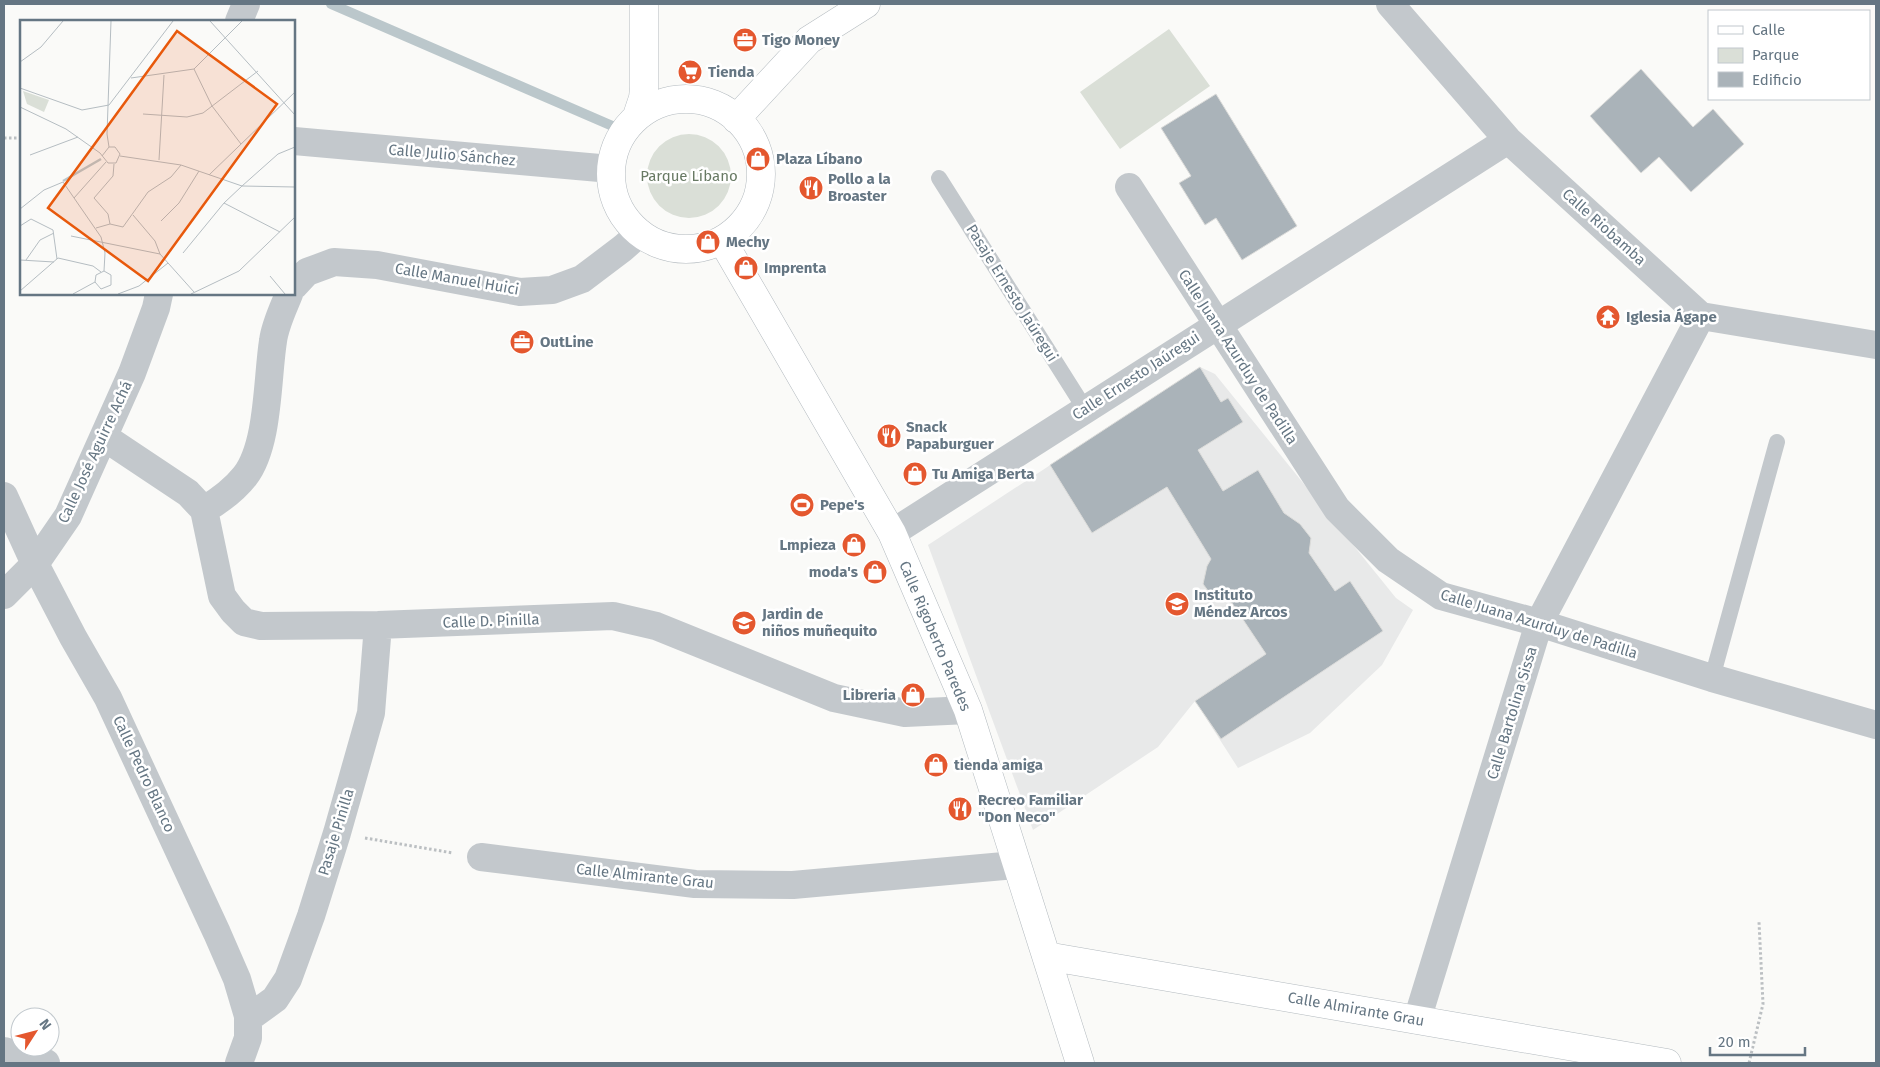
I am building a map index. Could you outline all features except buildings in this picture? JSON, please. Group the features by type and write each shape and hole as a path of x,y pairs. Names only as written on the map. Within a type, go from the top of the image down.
{"main road":[{"path":"637,116 643,98 644,4"},
{"path":"736,119 809,40 866,4"},
{"path":"643,78 650,89 668,102"},
{"path":"686,100 704,102 721,108 736,119 752,138 760,160 761,183 755,206 742,226 722,240 702,248 680,249 659,244 640,233 623,215 613,194 611,170 614,150 624,131 637,116 652,107 668,102 686,100"},
{"name":"Calle Rigoberto Paredes","path":"722,240 892,533 968,710 1015,865 1080,1063"},
{"name":"Calle Almirante Grau","path":"1046,956 1667,1063"}],"street":[{"path":"239,20 246,4"},
{"name":"Calle Riobamba","path":"1390,4 1508,140 1701,316"},
{"name":"Calle Ernesto Jaúregui","path":"892,533 1508,140"},
{"name":"Calle Julio Sánchez","path":"295,141 611,170"},
{"name":"Calle Juana Azurduy de Padilla","path":"1129,187 1337,509 1388,560 1441,596 1539,623 1712,678 1876,725"},
{"name":"Calle Manuel Huici","path":"295,285 307,272 334,262 377,265 520,292 552,290 582,279 640,233"},
{"name":"Calle José Aguirre Achá","path":"4,595 35,564 68,516 132,373 156,308 159,295"},
{"path":"104,437 188,494 204,510 220,500 246,475 258,450 266,412 273,340 289,295"},
{"path":"1701,316 1876,345"},
{"name":"Calle Bartolina Sissa","path":"1417,1020 1539,623 1701,316"},
{"name":"Calle Pedro Blanco","path":"4,496 35,564 112,708 218,932 237,979 248,1016 248,1038 239,1063"},
{"name":"Calle D. Pinilla","path":"204,510 222,596 244,622 261,626 378,625 613,616 656,626 834,698 906,713 968,710"},
{"name":"Pasaje Pinilla","path":"248,1016 253,1015 275,999 288,979 311,916 337,834 370,713 378,625"},
{"name":"Calle Almirante Grau","path":"481,857 695,884 793,885 1015,865"},
{"path":"4,1051 46,1063"}],"lane":[{"name":"Pasaje Ernesto Jaúregui","path":"939,178 1085,409"},
{"path":"1712,678 1777,442"}],"path":[{"path":"4,138 20,138"},
{"path":"337,834 481,857"},
{"path":"1749,1063 1763,1004 1759,922"}],"shaded area":[{"name":"Instituto Méndez Arcos","path":"1200,367 1215,374 1396,598 1413,610 1382,665 1310,733 1238,768 1195,701 1158,747 1033,830 928,545"}],"green space":[{"path":"1169,29 1210,86 1120,149 1080,92"},
{"name":"Parque Líbano","path":"681,134 697,134 713,141 724,152 731,168 728,192 719,206 713,211 697,218 681,218 665,211 654,200 647,184 647,168 654,152 665,141"}],"waterway":[{"path":"331,4 624,131"}],"place":[{"name":"Tigo Money","path":"745,40"},
{"name":"Tienda","path":"690,72"},
{"name":"Plaza Líbano","path":"758,159"},
{"name":"Pollo a la Broaster","path":"811,188"},
{"name":"Mechy","path":"708,242"},
{"name":"Imprenta","path":"746,268"},
{"name":"Iglesia Ágape","path":"1608,317"},
{"name":"OutLine","path":"522,342"},
{"name":"Snack Papaburguer","path":"889,436"},
{"name":"Tu Amiga Berta","path":"915,474"},
{"name":"Pepe's","path":"802,505"},
{"name":"Lmpieza","path":"854,545"},
{"name":"moda's","path":"875,572"},
{"name":"Instituto Méndez Arcos","path":"1177,604"},
{"name":"Jardin de niños muñequito","path":"744,623"},
{"name":"Libreria","path":"913,695"},
{"name":"tienda amiga","path":"936,765"},
{"name":"Recreo Familiar \"Don Neco\"","path":"960,809"}]}
